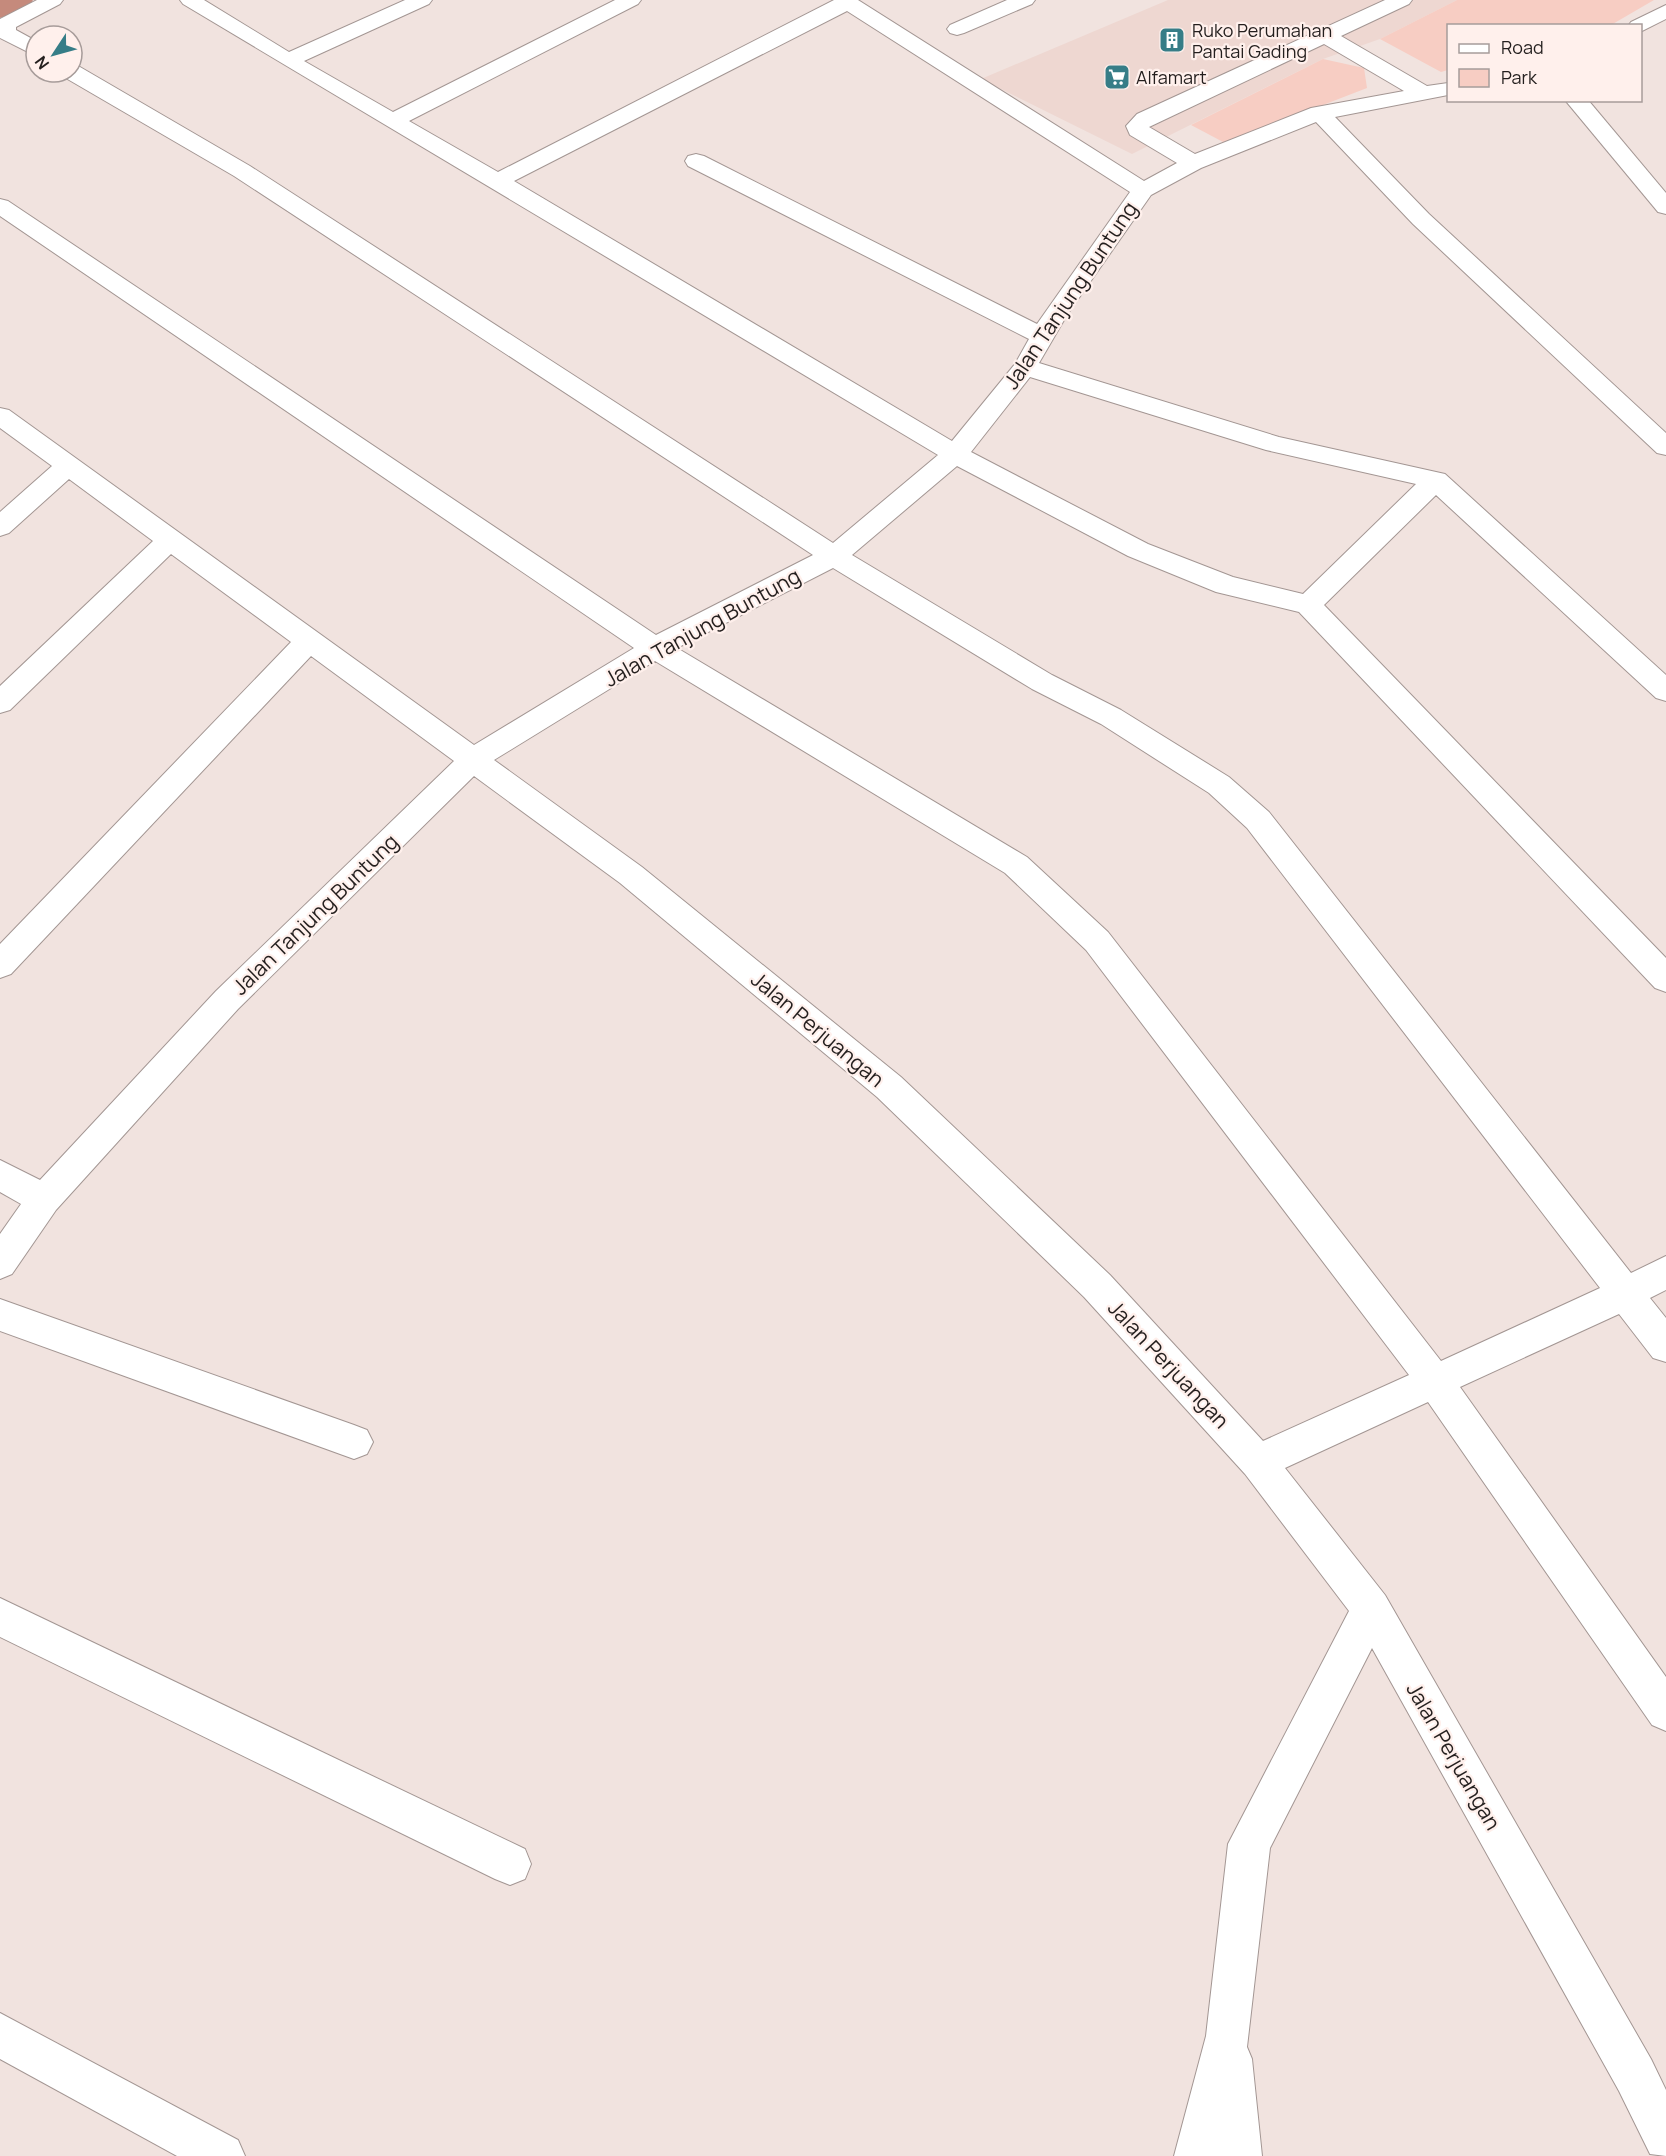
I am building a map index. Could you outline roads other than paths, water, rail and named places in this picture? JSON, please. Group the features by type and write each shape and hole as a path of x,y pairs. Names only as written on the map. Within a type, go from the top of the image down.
{"street":[{"path":"24,44 6,33 6,24 53,0"},
{"path":"288,60 422,0"},
{"path":"393,120 631,0"},
{"path":"969,0 992,14"},
{"path":"957,29 1025,0"},
{"path":"1193,163 1138,130 1137,126 1146,119 1402,0"},
{"path":"497,181 846,1 1143,190"},
{"path":"203,2 288,60 497,181 955,454 1138,550 1226,585 1308,605 1666,979"},
{"path":"1325,36 1437,91"},
{"path":"84,79 242,171 834,556 1042,682 1110,717 1219,785 1258,820 1666,1346"},
{"name":"Jalan Tanjung Buntung","path":"0,1263 44,1199 226,1000 474,759 655,648 834,556 955,454 1025,367 1112,231 1143,190 1193,163 1319,113 1437,91"},
{"path":"1578,102 1666,207"},
{"path":"1319,113 1421,219 1666,447"},
{"path":"696,160 1043,336"},
{"path":"0,206 655,648 1016,865 1089,933 1434,1380 1666,1711"},
{"path":"1025,367 1275,444 1436,480 1666,691"},
{"name":"Jalan Perjuangan","path":"0,416 631,875 889,1087 1097,1286 1258,1462 1371,1609 1635,2075 1666,2138"},
{"path":"0,527 68,466"},
{"path":"1308,605 1436,480"},
{"path":"0,703 169,541"},
{"path":"0,965 310,640"},
{"path":"0,1175 44,1199"},
{"path":"1258,1462 1625,1294 1666,1272"},
{"path":"0,1315 354,1442"},
{"path":"1197,2156 1228,2036 1249,1844 1371,1609"},
{"path":"0,1617 510,1864"},
{"path":"0,2035 222,2156"},
{"path":"1228,2036 1239,2156"}],"waterway":[{"path":"0,7 15,0"}],"place":[{"name":"Ruko Perumahan Pantai Gading","path":"1172,40"},
{"name":"Alfamart","path":"1117,77"}]}
